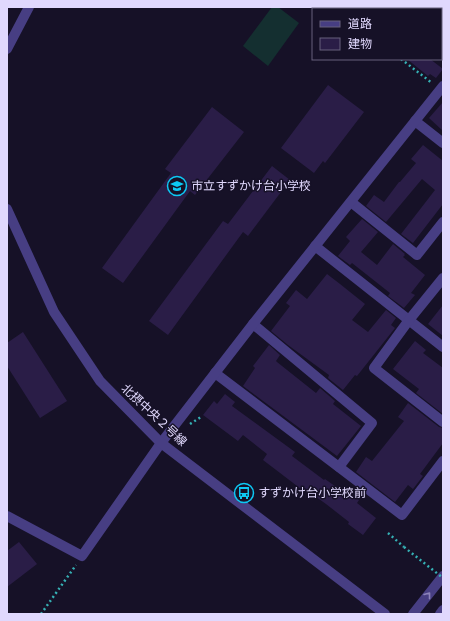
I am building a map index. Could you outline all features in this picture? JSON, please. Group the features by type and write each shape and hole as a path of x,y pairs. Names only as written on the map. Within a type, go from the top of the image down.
{"street":[{"path":"7,49 29,7"},
{"path":"7,516 82,556 161,443 253,324 442,88"},
{"path":"416,121 443,143"},
{"path":"351,202 417,255 443,222"},
{"name":"北摂中央２号線","path":"7,209 54,312 100,381 161,443 385,614"},
{"path":"315,246 443,347"},
{"path":"443,278 409,320 374,368 443,422"},
{"path":"253,324 372,423 339,467"},
{"path":"215,373 402,515 443,461"},
{"path":"413,614 443,577"},
{"path":"440,614 443,610"}],"path":[{"path":"402,60 442,88"},
{"path":"388,533 443,577"},
{"path":"41,614 82,556"}],"green space":[{"path":"272,7 278,7 299,23 268,66 243,46"}],"building":[{"path":"408,60 431,60 443,69 436,78 430,74 428,76"},
{"path":"328,85 364,112 325,163 323,161 314,173 281,148"},
{"path":"443,102 443,131 429,118"},
{"path":"212,107 244,132 195,195 190,191 123,283 102,268 171,173 165,169"},
{"path":"423,145 443,161 443,204 413,243 401,234 435,190 422,179 386,222 366,206 374,195 384,202 416,163 411,159"},
{"path":"272,166 290,180 248,236 243,232 168,335 149,321 223,221 228,224"},
{"path":"362,219 378,232 361,252 377,265 393,244 405,254 403,257 425,275 411,293 415,295 404,308 388,296 390,293 352,263 350,265 338,256 350,241 346,237"},
{"path":"327,274 365,304 352,320 368,332 386,310 396,318 391,325 395,328 357,376 355,375 343,390 328,378 329,375 271,331 290,306 286,303 296,290 307,299"},
{"path":"443,305 443,336 428,324"},
{"path":"23,332 67,401 40,418 7,366 7,343"},
{"path":"415,341 426,350 423,353 443,368 443,414 416,393 419,389 393,369"},
{"path":"269,345 280,355 276,361 277,362 316,393 320,388 335,401 333,404 361,426 337,456 243,386 255,368 253,366"},
{"path":"225,394 235,402 232,406 295,452 292,456 324,480 325,479 346,494 348,492 359,500 357,503 376,518 363,535 348,524 349,522 326,504 302,487 301,489 263,460 267,454 243,435 238,441 203,415 214,401 217,404"},
{"path":"408,403 439,427 443,428 443,443 420,474 423,476 413,489 408,485 395,502 356,472 366,457 372,461 404,421 398,417"},
{"path":"19,542 37,564 7,587 7,551"}],"place":[{"name":"市立すずかけ台小学校","path":"177,186"},
{"name":"すずかけ台小学校前","path":"244,493"}]}
